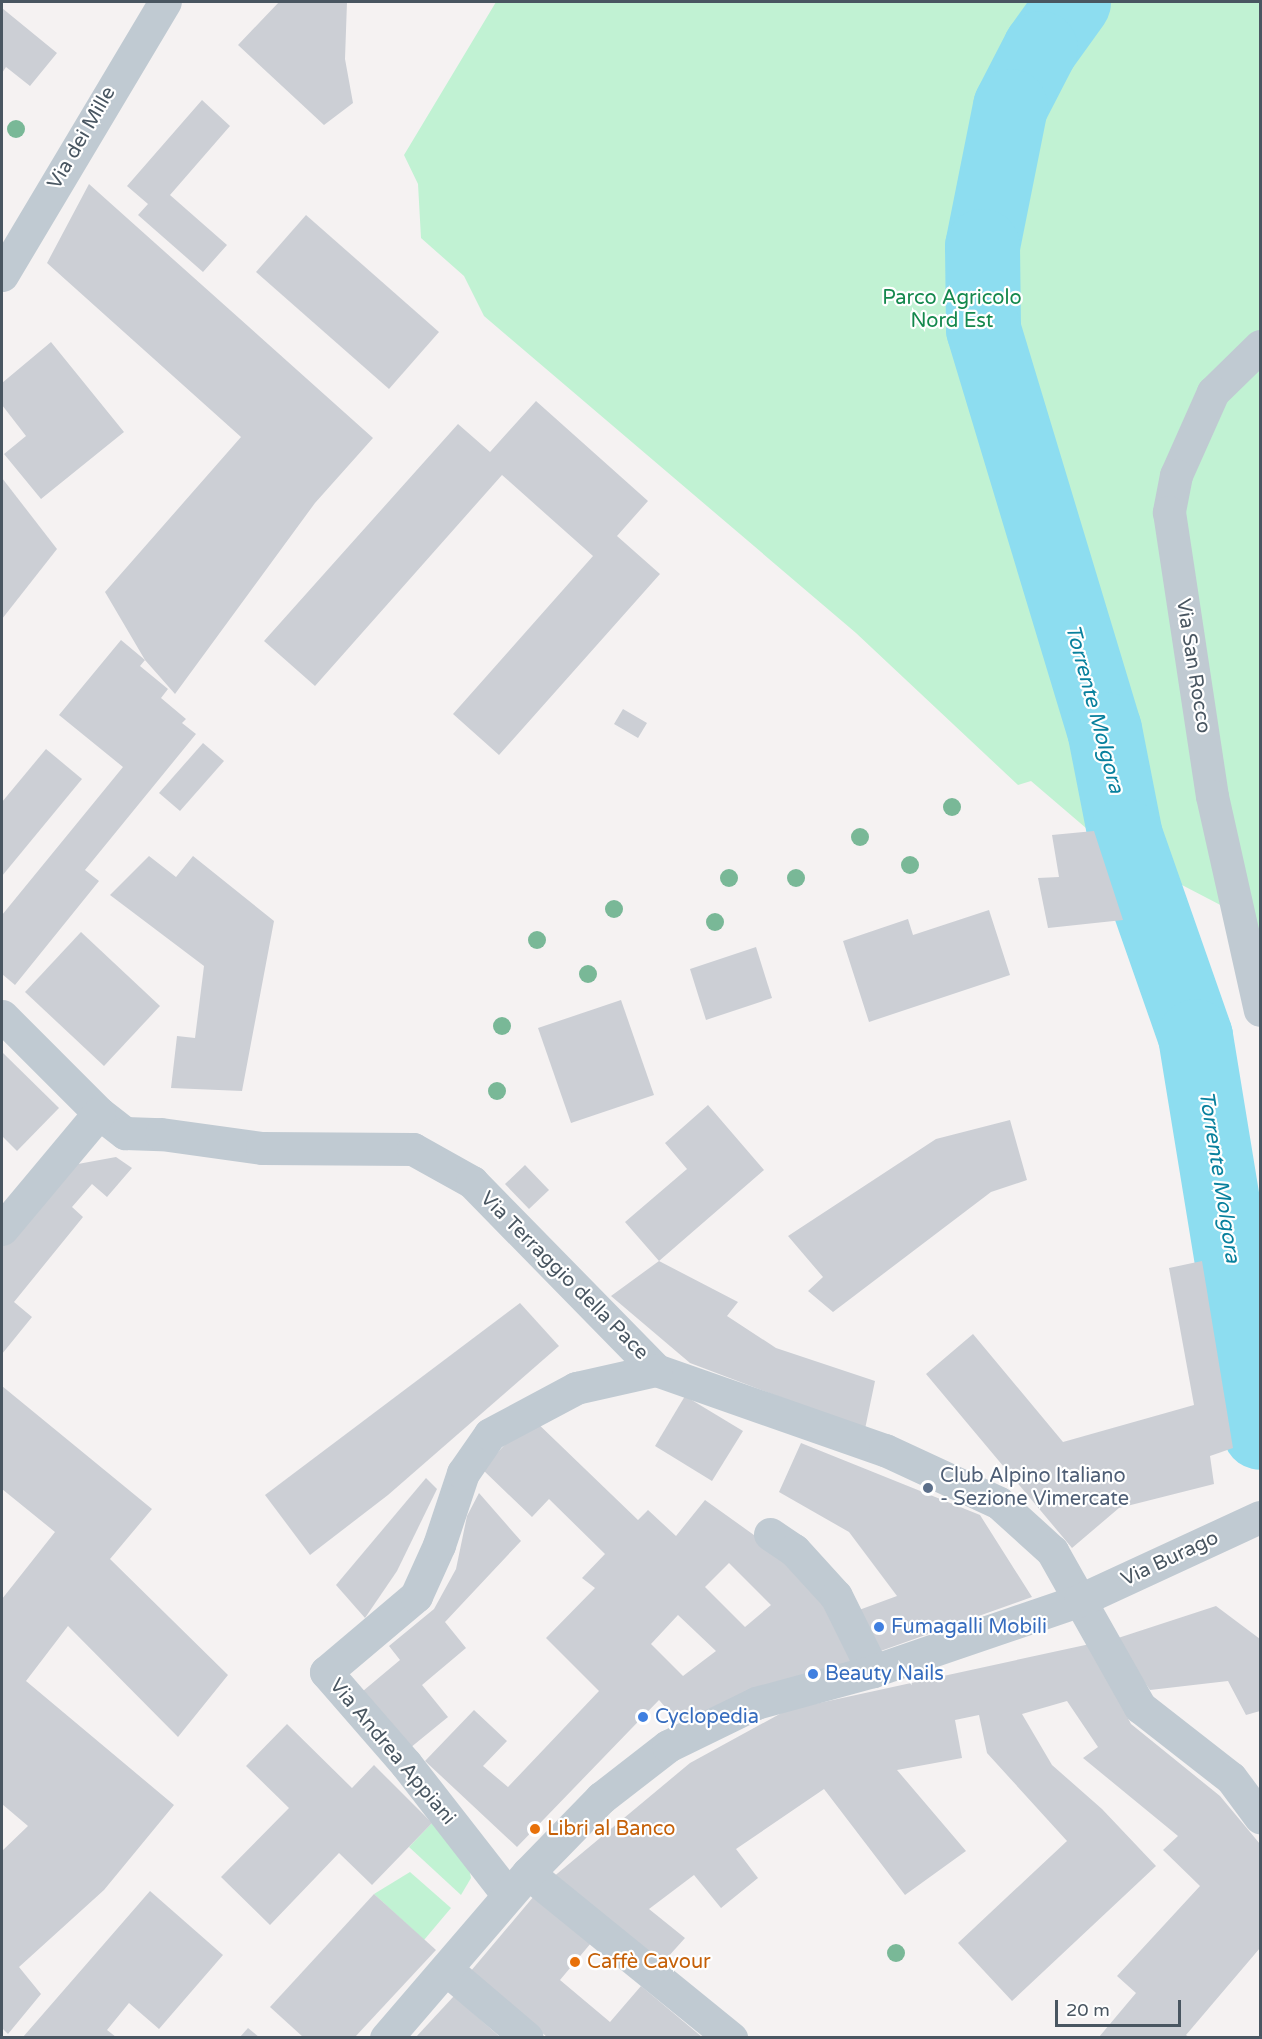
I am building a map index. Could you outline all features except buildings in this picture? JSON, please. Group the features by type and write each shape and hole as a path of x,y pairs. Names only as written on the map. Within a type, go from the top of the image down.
{"street":[{"name":"Via dei Mille","path":"2,276 165,2"},
{"name":"Via San Rocco","path":"1260,346 1213,392 1176,475 1169,512 1212,796 1260,1010"},
{"name":"Via Terraggio della Pace","path":"2,1016 99,1113 125,1133 161,1134 262,1148 413,1149 472,1182 656,1370 885,1450 999,1503 1052,1551 1140,1707 1231,1778 1260,1817"},
{"path":"2,1229 99,1113"},
{"name":"Via Andrea Appiani","path":"518,1884 406,1764 326,1672 416,1596 439,1545 463,1473 489,1434 576,1388 656,1370"},
{"name":"Via Burago","path":"386,2037 518,1884 601,1798 668,1746 756,1703 873,1671 1080,1600 1260,1517"},
{"path":"789,1539 836,1596 873,1671"},
{"path":"518,1884 731,2037"},
{"path":"446,1969 527,2037"}],"green space":[{"name":"Parco Agricolo Nord Est","path":"496,2 1260,2 1260,952 1255,923 1107,846 1031,781 1018,785 856,633 484,316 464,276 421,238 418,184 404,155"},
{"path":"432,1823 468,1863 471,1878 461,1895 409,1847"},
{"path":"410,1872 451,1908 424,1940 374,1894"}],"waterway":[{"name":"Torrente Molgora","path":"1073,2 1040,48 1010,106 982,246 983,329 1104,729 1125,836 1195,1036 1260,1432"}],"place":[{"name":"Club Alpino Italiano - Sezione Vimercate","path":"928,1488"},
{"name":"Fumagalli Mobili","path":"879,1627"},
{"name":"Beauty Nails","path":"813,1674"},
{"name":"Cyclopedia","path":"643,1717"},
{"name":"Libri al Banco","path":"535,1829"},
{"name":"Caffè Cavour","path":"575,1962"}]}
